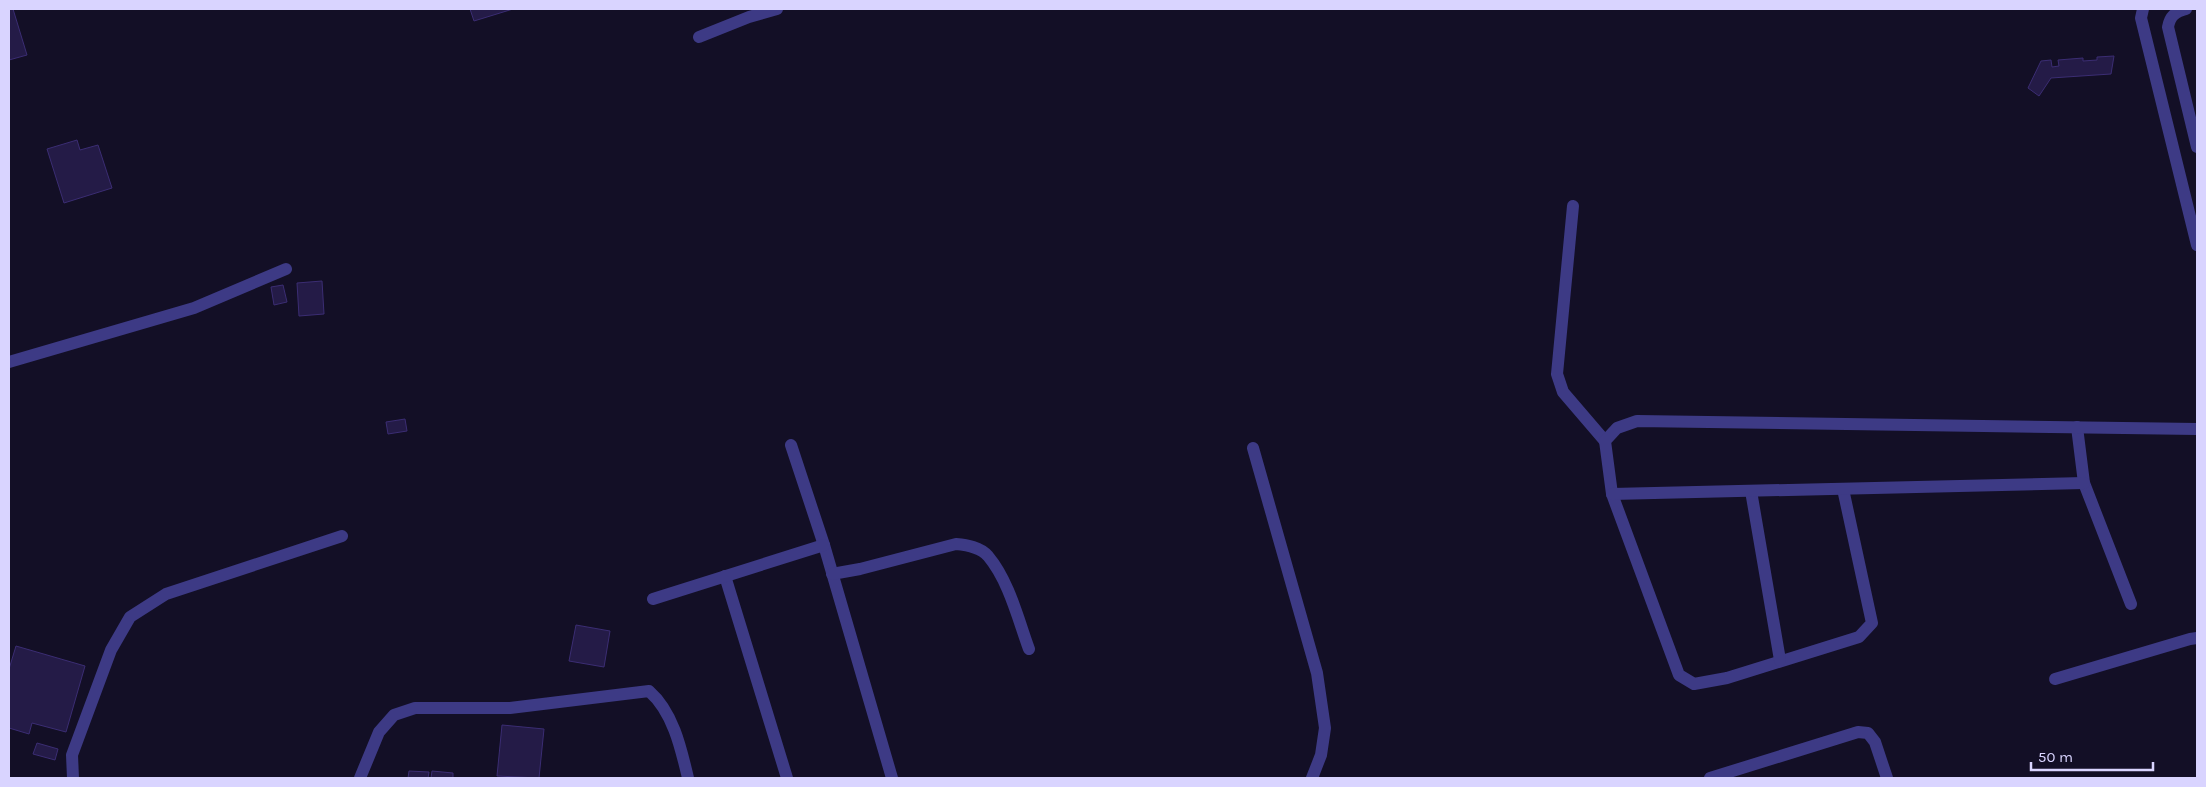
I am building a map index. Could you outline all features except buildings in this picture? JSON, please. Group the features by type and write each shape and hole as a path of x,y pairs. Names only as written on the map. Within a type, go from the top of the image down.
{"street":[{"path":"699,38 748,13 777,9"},
{"path":"2143,9 2141,18 2197,245"},
{"path":"2186,9 2177,12 2170,19 2168,27 2197,147"},
{"path":"1573,206 1557,374 1563,392 1604,441 1612,494 1679,675 1694,684 1727,678 1859,637 1872,623 1843,489"},
{"path":"9,362 194,308 286,269"},
{"path":"1604,441 1616,428 1637,421 2197,429"},
{"path":"2077,427 2084,483 2131,604"},
{"path":"791,445 824,545 892,778"},
{"path":"1253,448 1317,673 1325,728 1321,755 1312,778"},
{"path":"1612,494 2084,483"},
{"path":"1751,491 1780,660"},
{"path":"73,778 72,756 111,650 130,617 166,594 342,536"},
{"path":"832,574 860,569 956,544 972,546 987,555 1005,585 1029,649"},
{"path":"653,599 824,545"},
{"path":"725,576 787,778"},
{"path":"2055,679 2197,638"},
{"path":"360,778 379,732 394,715 415,708 510,708 648,692 662,702 681,747 688,778"},
{"path":"1710,778 1858,732 1868,733 1875,742 1887,778"}]}
